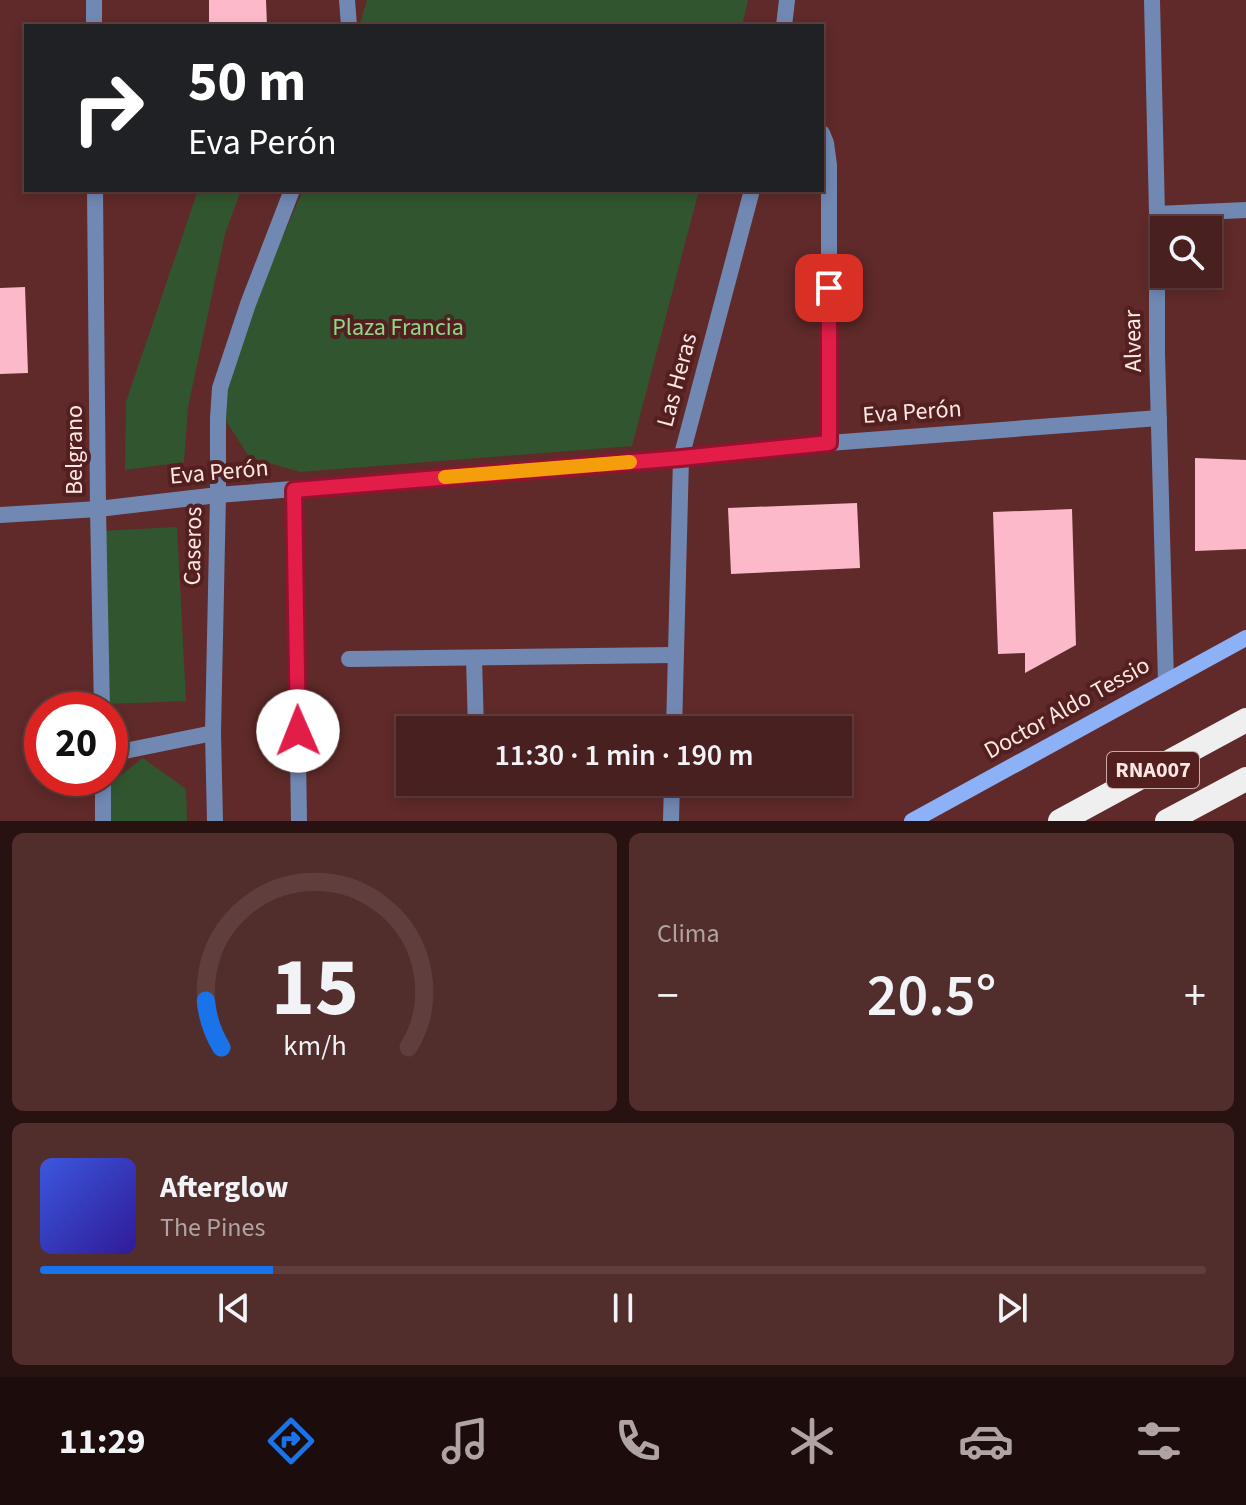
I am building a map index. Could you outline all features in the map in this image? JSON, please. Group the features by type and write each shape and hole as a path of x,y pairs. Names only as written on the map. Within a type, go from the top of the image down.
{"highway":[{"name":"RNA007","path":"1060,821 1246,720"},
{"name":"RNA007","path":"1167,821 1246,779"}],"main road":[{"name":"Doctor Aldo Tessio","path":"912,821 1246,638"}],"street":[{"path":"94,0 94,24"},
{"path":"347,0 349,24"},
{"path":"784,24 787,0"},
{"name":"Alvear","path":"1152,0 1166,681"},
{"path":"824,138 829,165 829,443"},
{"name":"Belgrano","path":"95,192 102,692"},
{"name":"Caseros","path":"215,821 213,733 220,388 291,192"},
{"name":"Las Heras","path":"674,716 681,458 751,192"},
{"path":"1157,214 1246,210"},
{"name":"Eva Perón","path":"0,515 98,509 218,495 829,443 1159,418"},
{"path":"294,490 299,821"},
{"path":"349,659 675,655"},
{"path":"474,658 476,716"},
{"path":"128,750 213,733"},
{"path":"103,796 103,821"},
{"path":"671,821 672,796"}],"green space":[{"path":"367,0 748,0 742,24 360,24"},
{"path":"197,192 240,192 225,234 188,407 184,462 125,470 126,402"},
{"name":"Plaza Francia","path":"302,192 698,192 632,446 300,472 249,457 226,421 224,371"},
{"path":"177,527 186,701 128,703 128,692 108,692 101,531"},
{"path":"143,758 186,789 187,821 104,821 103,796 128,796 128,770"}],"building":[{"path":"209,0 266,0 267,24 209,24"},
{"path":"25,287 28,373 0,374 0,288"},
{"path":"1195,458 1246,460 1246,549 1195,551"},
{"path":"857,503 860,568 731,574 728,508"},
{"path":"1072,509 1076,645 1025,673 1025,653 998,654 993,512"}],"slow traffic":[{"path":"445,477 630,462"}],"route":[{"path":"298,731 294,490 829,443 829,288"}]}
